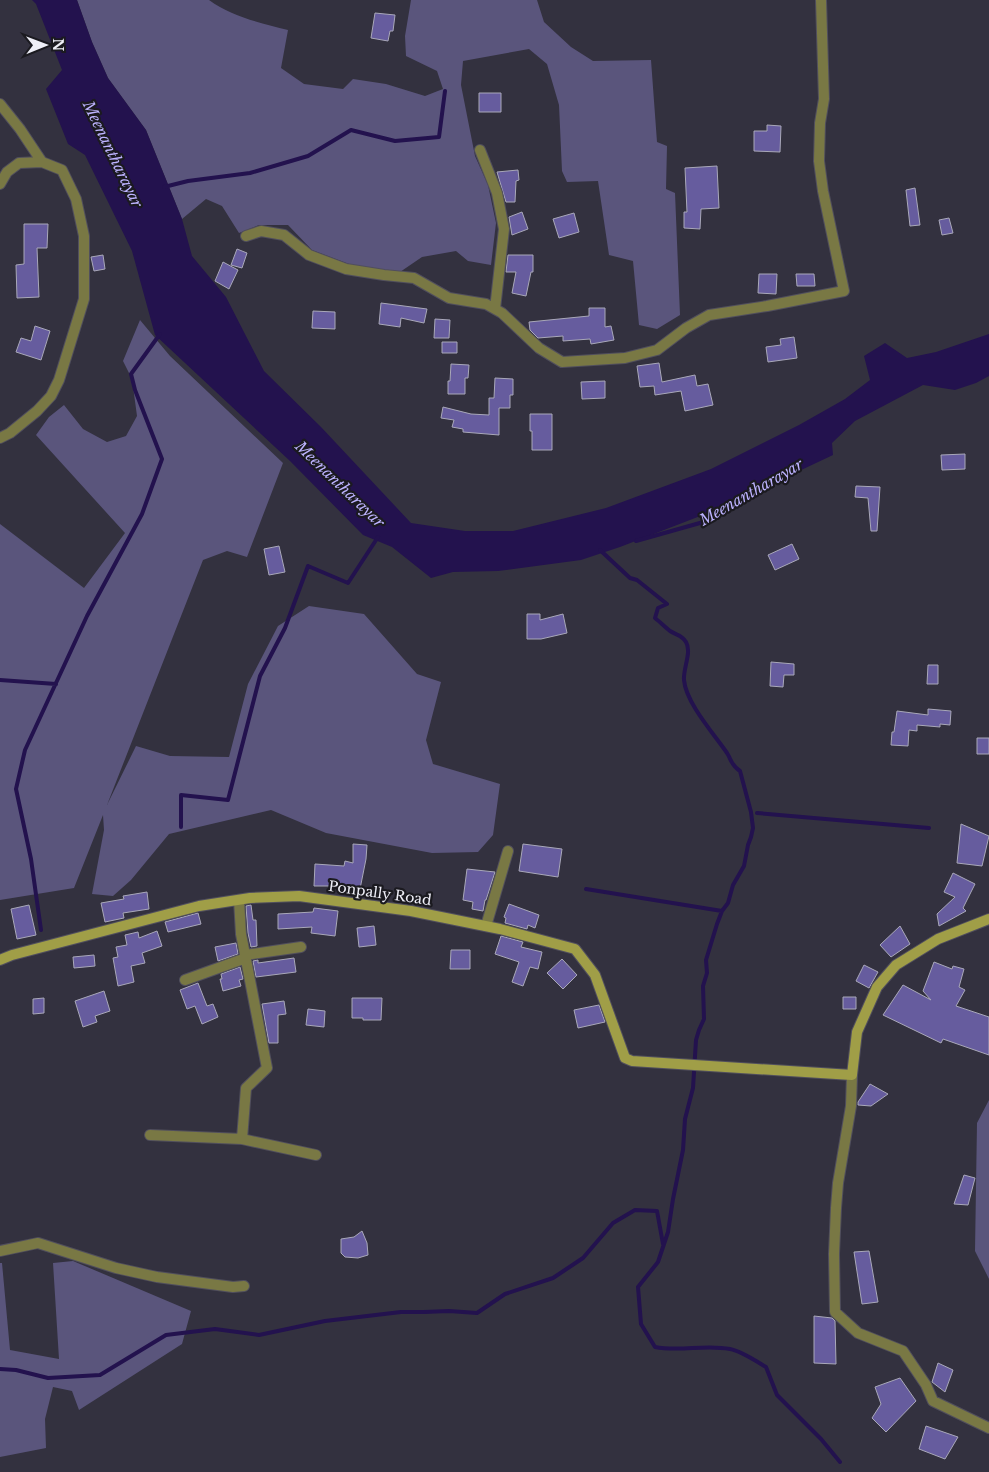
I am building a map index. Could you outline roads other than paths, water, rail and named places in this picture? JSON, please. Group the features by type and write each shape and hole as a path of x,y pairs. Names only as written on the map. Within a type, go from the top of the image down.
{"main road":[{"name":"Ponpally Road","path":"0,960 12,955 199,906 250,898 299,896 411,911 486,926 575,949 595,975 625,1058 632,1061 852,1075"},
{"path":"852,1075 857,1032 877,987 896,965 938,939 989,919"}],"street":[{"path":"246,236 261,231 284,235 309,255 346,269 414,278 449,298 486,304 502,312 540,348 562,362 625,358 657,350 686,328 709,315 844,291 823,191 819,161 820,123 824,99 821,0"},
{"path":"0,104 20,128 42,162"},
{"path":"480,150 497,193 504,229 495,309"},
{"path":"0,184 7,172 19,163 42,162 62,170 76,199 84,236 84,299 59,380 50,396 37,411 10,433 0,438"},
{"path":"486,926 508,851"},
{"path":"239,900 241,934 267,1068 246,1088 242,1139"},
{"path":"185,980 245,957 301,947"},
{"path":"852,1075 851,1106 838,1183 836,1208 834,1254 835,1312 858,1332 903,1351 926,1385 933,1401 989,1428"},
{"path":"150,1135 242,1139 316,1155"},
{"path":"0,1251 38,1243 116,1268 157,1277 233,1288 244,1286"}],"water":[{"path":"32,0 77,0 92,42 108,78 146,130 182,219 192,256 226,297 264,371 321,427 411,523 465,531 513,531 606,508 711,469 799,425 845,399 870,380 864,356 885,343 907,358 936,352 989,334 989,376 976,383 955,390 923,385 855,421 832,443 833,455 721,508 620,547 581,560 498,571 453,572 431,578 392,547 363,535 290,461 155,335 132,251 85,155 68,144 46,89 62,70 36,4"}],"waterway":[{"path":"164,187 188,181 250,173 308,156 351,130 395,141 439,137 445,91"},
{"path":"41,930 31,859 16,789 25,750 87,616 142,514 162,459 135,390 131,374 160,334"},
{"name":"Meenantharayar","path":"636,541 707,521 764,487"},
{"path":"181,827 181,795 228,800 260,676 285,628 308,566 348,583 378,537"},
{"path":"600,550 630,578 637,580 667,604 658,608 655,618 670,631 683,638 688,646 684,675 686,689 701,718 727,753 733,765 740,771 751,812 753,828 744,866 733,885 728,903 722,911 706,960 707,973 703,986 704,1019 696,1040 693,1088 685,1119 683,1150 668,1232 658,1262 638,1287 641,1324 655,1347 730,1349 744,1354 766,1367 777,1395 821,1439 840,1462"},
{"path":"0,680 56,684"},
{"path":"757,813 929,828"},
{"path":"586,889 722,911"},
{"path":"0,1369 16,1370 48,1378 100,1375 166,1335 215,1329 259,1335 325,1321 401,1312 449,1311 477,1313 505,1294 553,1278 583,1258 613,1223 635,1210 657,1211 663,1244"}]}
